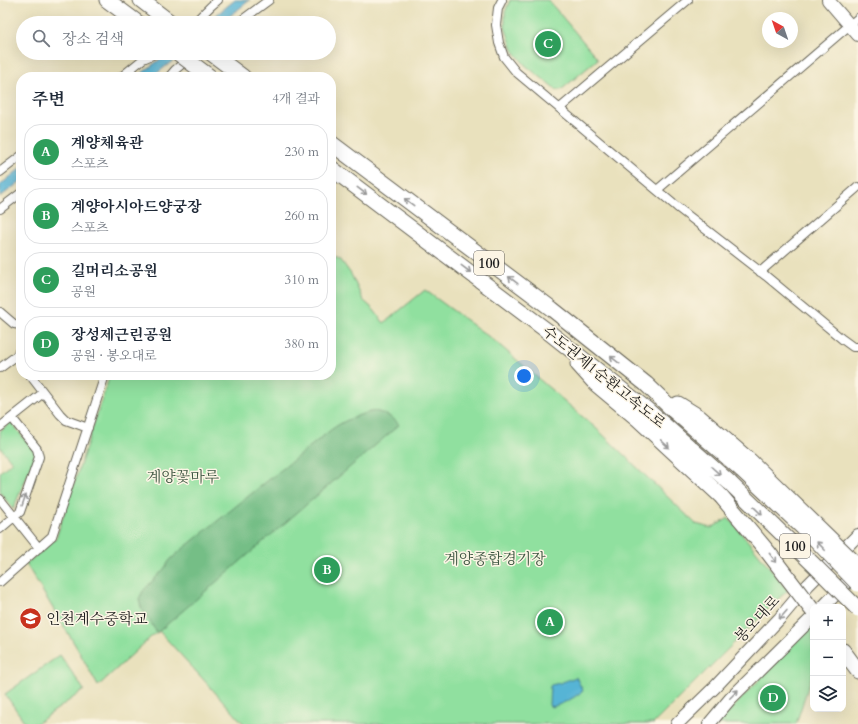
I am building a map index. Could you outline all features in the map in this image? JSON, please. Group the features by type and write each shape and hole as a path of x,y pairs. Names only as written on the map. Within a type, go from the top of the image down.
{"highway":[{"path":"107,0 129,16"},
{"path":"141,0 162,16"},
{"path":"187,60 203,72"},
{"path":"220,60 236,72"},
{"name":"수도권제1순환고속도로","path":"336,147 552,310 646,384 671,408 747,466 858,584"},
{"name":"수도권제1순환고속도로","path":"336,172 546,330 646,409 730,484 814,564 858,609"},
{"path":"546,330 596,384 638,419 721,496 768,552 810,607"},
{"path":"747,466 858,568"},
{"path":"846,655 858,671"}],"main road":[{"path":"828,0 854,22 858,35"},
{"name":"봉오대로","path":"677,724 742,659 808,585 858,535"},
{"path":"845,548 843,556 844,561 851,569 858,568"},
{"path":"826,604 858,568"},
{"path":"710,724 730,699 810,620"}],"street":[{"path":"201,16 218,0"},
{"path":"247,16 269,0"},
{"path":"502,0 498,8 496,25 499,43 504,57 516,72 657,190 842,339 854,347 858,347"},
{"path":"560,108 688,0"},
{"path":"657,190 854,22"},
{"path":"127,72 142,60"},
{"path":"174,72 187,60"},
{"path":"0,172 16,160"},
{"path":"760,272 858,187"},
{"path":"0,209 16,197"},
{"path":"0,312 16,324"},
{"path":"0,368 16,355"},
{"path":"34,380 66,420 88,428"},
{"path":"0,582 52,536 104,380"},
{"path":"0,427 43,393"},
{"path":"0,529 20,512 39,457 37,449 12,418"},
{"path":"0,499 39,548"}],"green space":[{"path":"510,0 548,0 598,59 561,90 557,90 525,65 513,50 505,27 505,12"},
{"name":"계양종합경기장","path":"336,258 340,259 351,274 363,300 373,309 384,323 425,290 496,342 598,430 696,524 711,528 729,518 788,590 653,724 244,724 159,631 98,686 77,648 26,564 56,538 108,380 336,380"},
{"path":"375,411 385,414 399,425 157,633 141,607 139,599 143,591 164,569 170,560 332,429 352,418"},
{"path":"11,422 36,455 13,509 0,492 0,472 12,462 0,447 0,431"},
{"path":"810,627 810,681 796,724 717,724"},
{"path":"60,655 84,690 36,724 26,724 5,694"}],"water":[{"path":"235,0 250,0 230,16 215,16"},
{"path":"159,60 174,60 158,72 143,72"},
{"path":"16,172 16,185 0,197 0,185"},
{"path":"576,677 583,691 560,704 551,707 549,705 550,686"}],"place":[{"name":"길머리소공원","path":"548,44"},
{"name":"계양아시아드양궁장","path":"327,570"},
{"name":"인천계수중학교","path":"30,619"},
{"name":"계양체육관","path":"550,622"},
{"name":"장성제근린공원","path":"773,698"}],"park label":[{"name":"계양꽃마루","path":"183,477"}]}
